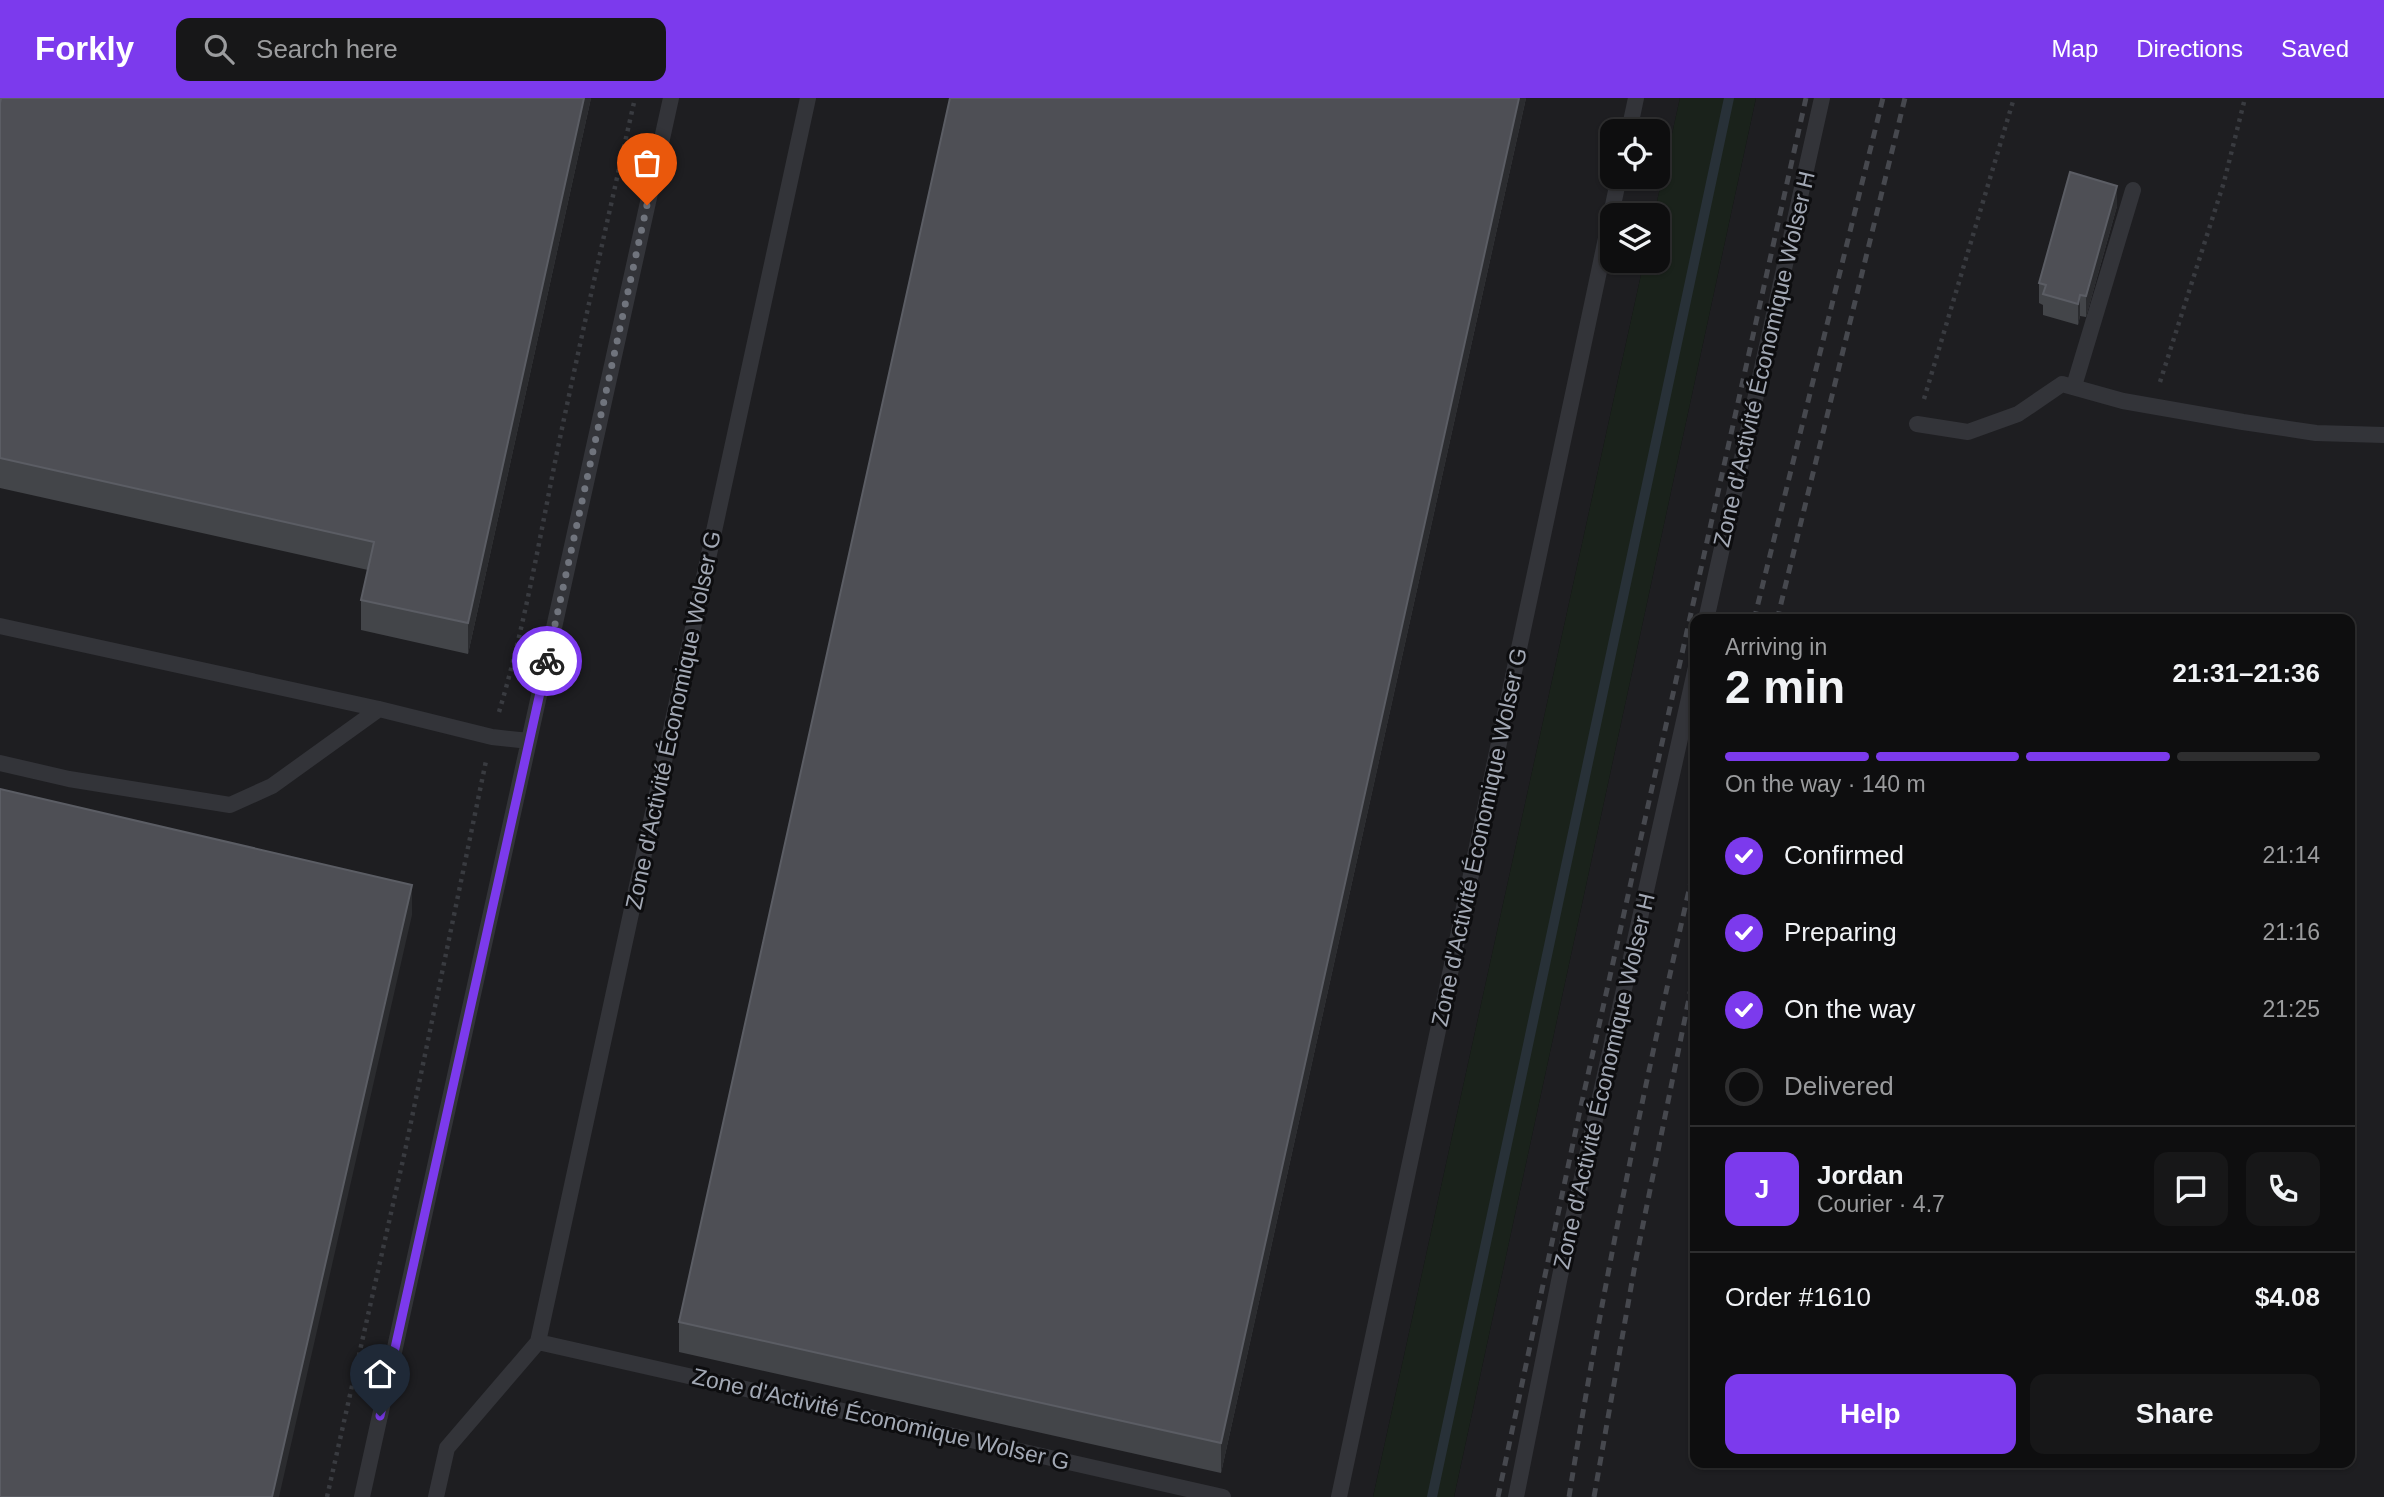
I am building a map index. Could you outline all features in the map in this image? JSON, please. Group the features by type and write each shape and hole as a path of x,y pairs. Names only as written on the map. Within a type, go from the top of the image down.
{"lane":[{"path":"362,1497 671,98"},
{"name":"Zone d'Activité Économique Wolser G","path":"436,1497 447,1448 538,1342 808,98"},
{"path":"1632,119 1636,98"},
{"name":"Zone d'Activité Économique Wolser H","path":"1707,614 1822,98"},
{"name":"Zone d'Activité Économique Wolser G","path":"1339,1497 1616,189"},
{"path":"2074,386 2133,190"},
{"path":"1917,424 1968,432 2018,414 2062,384 2152,406 2316,433 2384,435"},
{"path":"0,626 379,709 492,737 529,741"},
{"name":"Zone d'Activité Économique Wolser H","path":"1516,1497 1560,1276 1690,694"},
{"path":"0,763 69,779 230,805 272,786 379,709"},
{"name":"Zone d'Activité Économique Wolser G","path":"538,1342 1223,1497"}],"path":[{"path":"327,1497 405,1151 492,737 523,617 591,289 635,98"},
{"path":"1917,424 2014,98"},
{"path":"2152,406 2224,182 2245,98"}],"shaded area":[{"path":"0,98 1680,98 1670,143 1670,119 1600,119 1600,189 1660,189 1657,203 1600,203 1600,273 1641,273 1373,1497 0,1497"},
{"path":"1680,98 1756,98 1454,1497 1373,1497 1641,273 1670,273 1670,203 1657,203 1660,189 1670,189 1670,143"},
{"path":"1756,98 2384,98 2384,1497 1454,1497"}],"building":[{"path":"1,98 584,98 468,623 361,600 374,542 0,458"},
{"path":"950,98 1519,98 1221,1443 679,1322"},
{"path":"2070,172 2117,186 2086,296 2080,295 2078,304 2043,294 2046,285 2039,283"},
{"path":"0,789 412,885 272,1497 0,1497"}],"waterway":[{"path":"1432,1497 1729,98"}],"railway":[{"path":"1691,614 1806,98"},
{"path":"1755,614 1883,98"},
{"path":"1778,614 1905,98"},
{"path":"1498,1497 1579,1115 1690,618"},
{"path":"1569,1497 1627,1177 1690,886"},
{"path":"1594,1497 1636,1259 1690,994"}],"way so far":[{"path":"547,661 647,205"}],"route":[{"path":"380,1416 547,661"}]}
